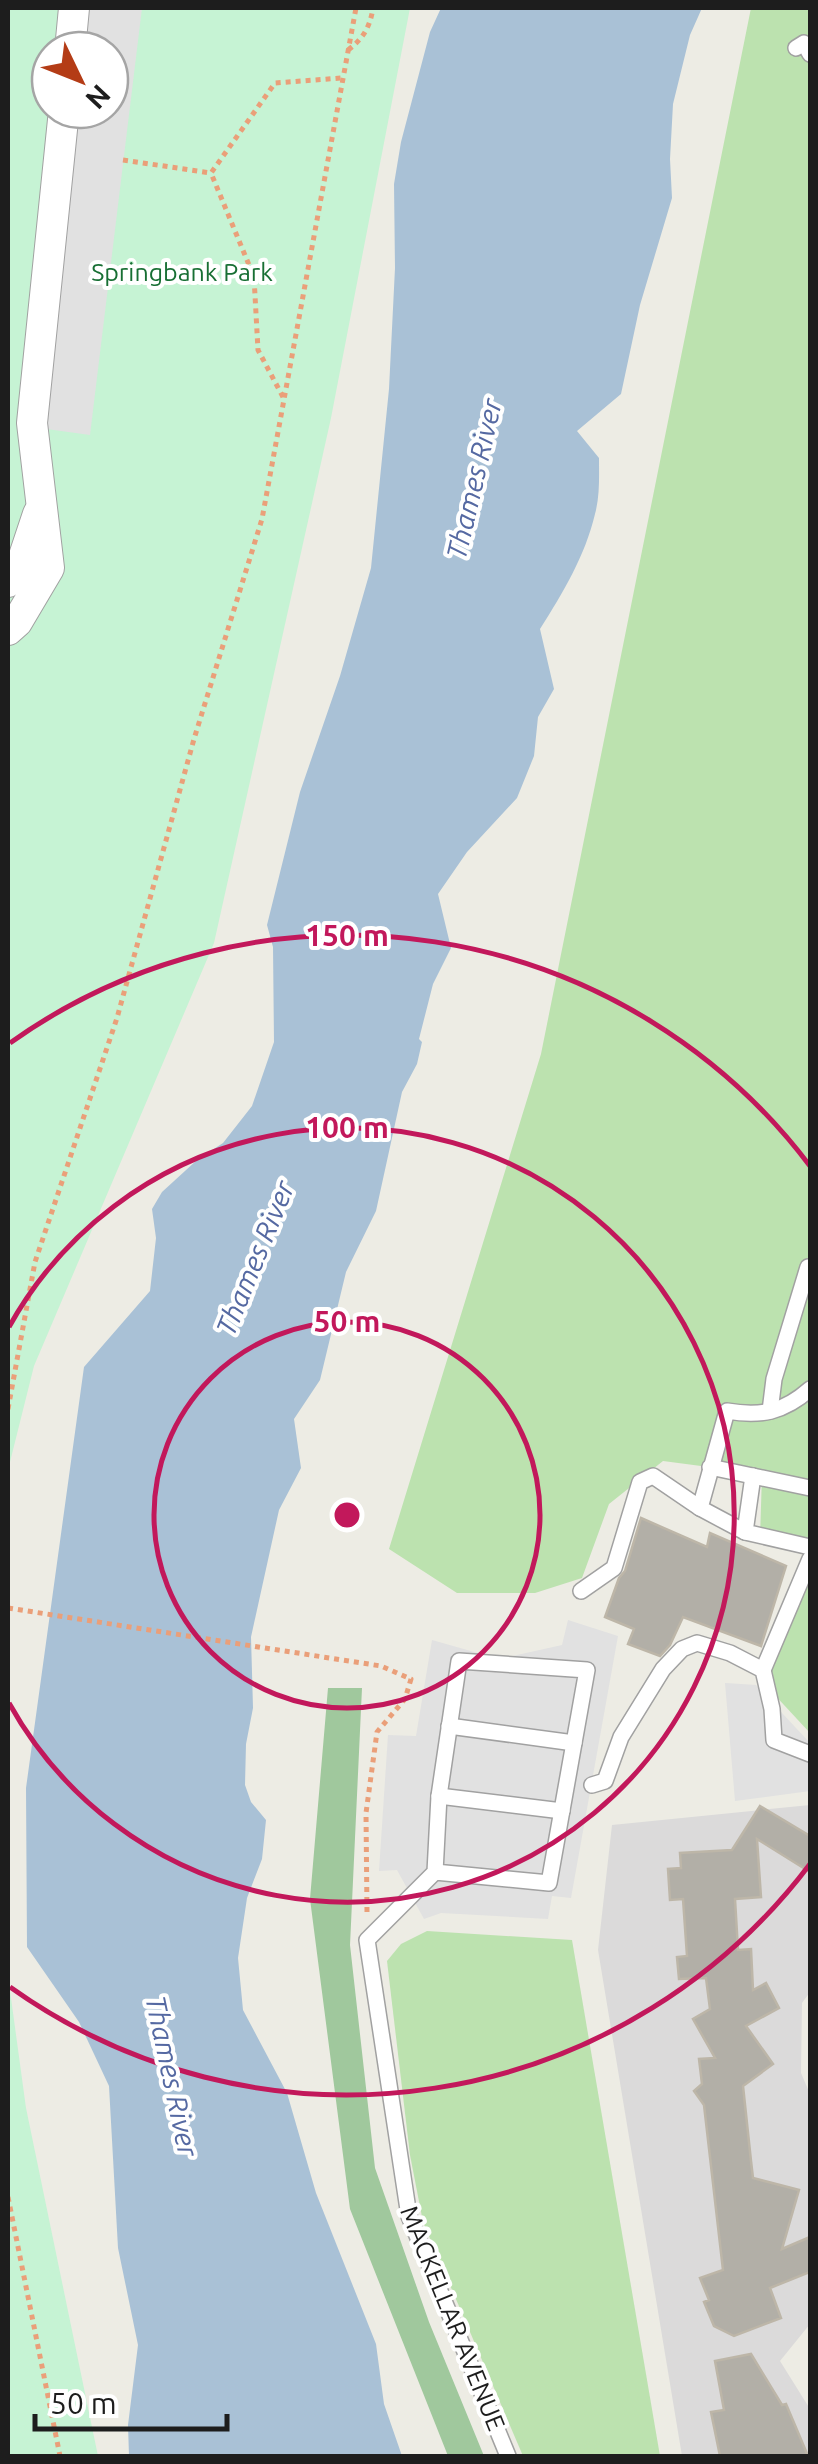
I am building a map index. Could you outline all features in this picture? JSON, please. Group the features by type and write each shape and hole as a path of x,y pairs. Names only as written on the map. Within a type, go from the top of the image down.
{"street":[{"path":"8,630 17,622 48,568 32,423 62,130"},
{"path":"8,582 22,562 42,502"}],"lane":[{"path":"770,1411 774,1379 808,1267"},
{"path":"700,1508 727,1411 750,1415 792,1406 810,1390"},
{"path":"710,1467 810,1488"},
{"path":"581,1591 614,1568 640,1482 653,1476 745,1532 810,1547"},
{"path":"745,1532 753,1476"},
{"path":"810,1559 763,1670 774,1740 810,1754"},
{"path":"592,1785 605,1781 621,1738 664,1669 682,1649 698,1643 730,1653 763,1670"},
{"path":"367,1940 435,1872 439,1796 458,1661 587,1670 549,1884 435,1872"},
{"path":"449,1726 574,1743"},
{"path":"439,1796 562,1811"},
{"name":"MACKELLAR AVENUE","path":"367,1940 408,2216 508,2456"}],"path":[{"path":"8,1409 35,1262 116,1018 194,739 262,520 356,8"},
{"path":"348,50 371,22 373,8"},
{"path":"210,173 274,83 342,78"},
{"path":"123,160 210,173"},
{"path":"210,173 254,277 258,350 284,398"},
{"path":"8,1608 381,1666 411,1679 406,1699 377,1732 366,1813 367,1940"},
{"path":"8,2197 60,2456"}],"shaded area":[{"path":"74,8 142,8 130,107 130,30 72,30"},
{"path":"62,130 127,130 90,435 32,427"},
{"path":"568,1620 618,1636 571,1898 552,1896 548,1919 441,1913 424,1919 397,1870 379,1871 388,1735 416,1736 432,1640 499,1659 562,1645"},
{"path":"725,1683 756,1685 810,1743 810,1791 735,1801"},
{"path":"810,1805 810,1992 802,2003 801,2073 810,2094 810,2324 780,2361 810,2409 810,2456 682,2456 598,1950 612,1825"}],"green space":[{"name":"Springbank Park","path":"8,8 410,8 331,418 214,943 34,1366 8,1470"},
{"path":"751,8 810,8 810,1557 760,1539 762,1474 663,1461 609,1504 582,1578 535,1593 457,1593 389,1549 541,1054"},
{"path":"810,1559 810,1733 760,1679"},
{"path":"328,1688 362,1688 350,1945 375,2168 429,2322 484,2456 448,2456 350,2209 310,1899"},
{"path":"427,1931 572,1940 660,2456 523,2456 423,2222 410,2155 387,1961 401,1944"},
{"path":"8,1976 26,2108 98,2456 8,2456"}],"water":[{"name":"Thames River","path":"441,8 702,8 690,35 673,104 672,198 640,305 621,394 577,431 599,458 597,507 579,559 540,629 554,689 538,717 534,756 517,798 467,852 438,894 451,948 433,984 417,1064 402,1092 376,1211 346,1272 320,1380 294,1419 301,1468 279,1510 251,1637 253,1708 246,1744 245,1785 251,1802 266,1820 262,1859 247,1898 238,1958 243,2010 287,2093 316,2193 376,2344 384,2404 402,2456 129,2456 128,2425 138,2345 118,2248 109,2086 79,2022 27,1947 26,1788 84,1367 150,1291 156,1238 152,1209 162,1192 197,1160 223,1143 252,1106 274,1042 273,947 267,925 300,792 340,676 371,568 389,389 395,268 394,184 430,32"}],"building":[{"path":"641,1518 707,1547 710,1533 786,1566 761,1646 683,1617 670,1645 660,1656 628,1644 634,1629 605,1617 625,1571"},
{"path":"760,1806 810,1836 810,1872 757,1839 761,1897 735,1899 738,1950 751,1949 753,1990 766,1983 779,2008 746,2026 773,2064 743,2086 751,2161 753,2178 799,2190 782,2249 810,2237 810,2272 770,2288 781,2318 734,2336 714,2326 700,2278 723,2270 704,2105 694,2091 702,2084 699,2059 715,2058 693,2019 710,2009 706,1978 679,1979 677,1957 687,1956 683,1899 670,1900 668,1869 681,1868 680,1853 732,1850"},
{"path":"751,2354 782,2405 786,2404 808,2456 720,2456 711,2412 724,2410 715,2361"}]}
